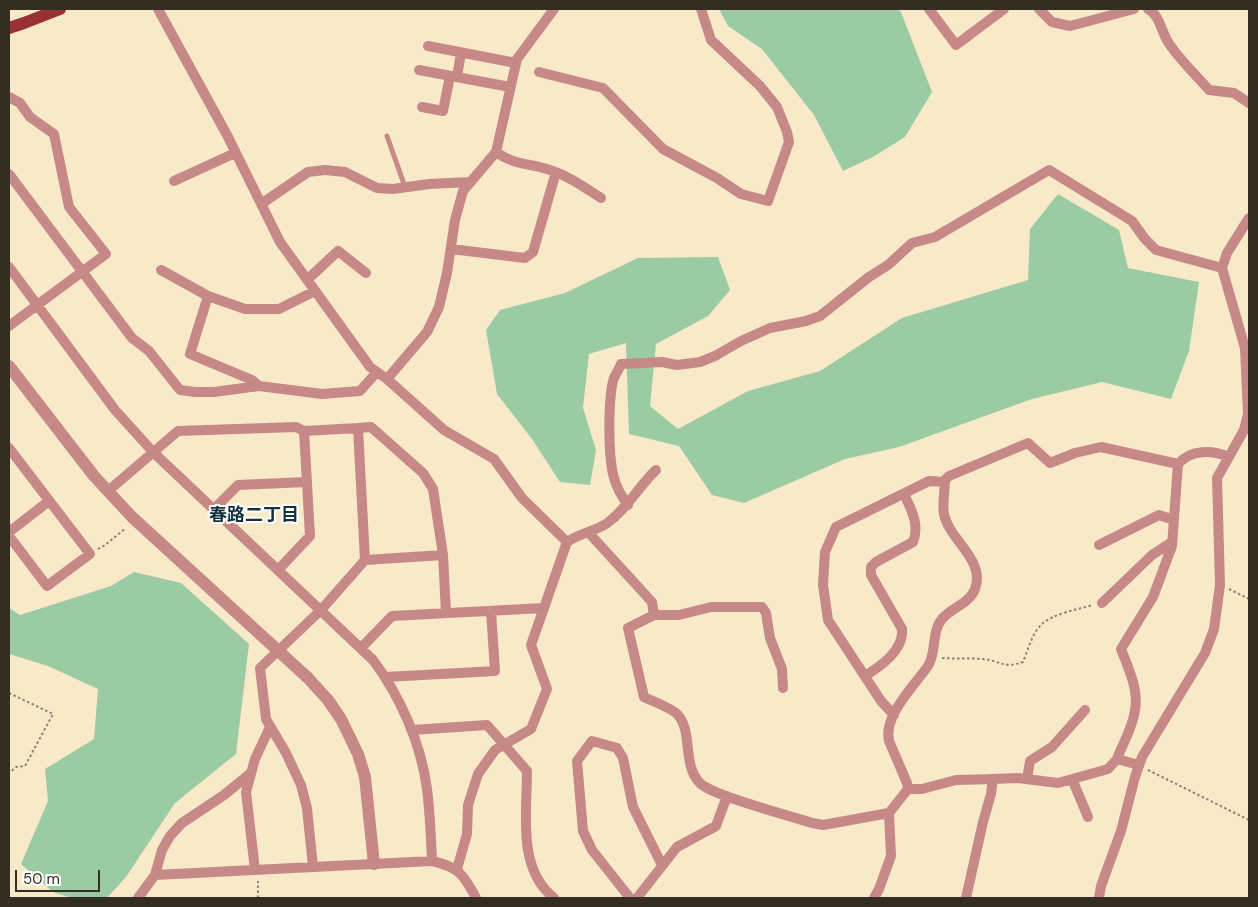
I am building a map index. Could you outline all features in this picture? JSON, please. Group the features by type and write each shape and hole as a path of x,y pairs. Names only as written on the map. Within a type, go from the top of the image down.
{"main road":[{"path":"9,28 60,9"}],"street":[{"path":"158,9 280,242 370,367 388,380 444,430 494,459 522,498 567,542"},
{"path":"388,380 427,332 439,307 455,220 463,191 496,152 516,60 554,9"},
{"path":"539,72 603,88 663,149 717,178 741,194 768,201 789,142 787,132 777,107 760,86 711,40 701,9"},
{"path":"929,9 956,45 1004,9"},
{"path":"1039,9 1052,22 1070,26 1134,9"},
{"path":"1148,9 1157,18 1168,42 1209,90 1234,94 1249,102"},
{"path":"428,46 516,63"},
{"path":"422,107 443,111 461,53"},
{"path":"419,70 510,88"},
{"path":"9,97 20,103 30,117 54,134 69,207 106,254 9,326"},
{"path":"496,152 506,160 556,172 572,178 601,198"},
{"path":"174,181 235,153"},
{"path":"261,204 308,172 325,170 345,172 376,188 393,189 429,184 470,182"},
{"path":"628,505 619,494 614,477 610,443 610,408 613,380 622,364 662,362 677,365 700,362 770,328 806,321 820,316 869,277 888,265 912,243 935,237 1049,170 1132,221 1156,250 1222,268"},
{"path":"450,249 525,258 533,252 556,172"},
{"path":"9,174 132,338 149,351 180,390 214,392 259,386 322,394 360,391 377,372"},
{"path":"1099,898 1101,886 1121,831 1139,765 1205,653 1214,628 1220,585 1217,478 1244,430 1248,414 1245,348 1222,268 1226,253 1249,218"},
{"path":"307,280 338,251 366,274"},
{"path":"9,267 116,410 154,453 361,648 373,660 386,678 412,730 427,788 432,861"},
{"path":"161,270 208,296 245,308 279,309 315,291"},
{"path":"208,296 190,354 252,380 259,386"},
{"path":"9,366 94,476 134,520 308,678 328,700 341,719 358,754 365,777 374,864"},
{"path":"108,492 178,431 296,427 304,431 371,426 423,473 433,489 443,555 446,613"},
{"path":"312,867 307,808 301,785 286,753 266,720 260,668 321,610 365,560 358,428"},
{"path":"278,570 310,536 304,431"},
{"path":"908,789 887,734 889,724 909,688 928,665 932,656 937,627 942,619 972,595 978,578 974,564 947,522 944,514 945,482 949,476 1028,443 1050,463 1075,453 1101,447 1178,464"},
{"path":"9,448 90,554 47,586 9,534 49,501"},
{"path":"874,898 880,889 891,856 890,813 908,789 922,788 956,780 1027,779 1058,783 1108,768 1117,759 1136,708 1130,673 1121,649 1153,597 1172,542 1178,464 1182,459 1201,452 1217,452 1228,458"},
{"path":"457,869 467,834 468,805 478,774 495,750 532,729 547,689 531,645 567,542 605,524 628,505 656,470"},
{"path":"894,715 881,701 828,620 823,586 825,552 836,527 929,481 945,482"},
{"path":"214,509 238,485 307,482"},
{"path":"865,676 883,665 900,643 902,637 902,629 871,575 871,567 876,562 913,542 916,535 914,513 904,494"},
{"path":"1099,544 1160,515 1174,520"},
{"path":"588,532 652,602 654,615"},
{"path":"1102,603 1152,555 1172,542"},
{"path":"365,560 443,555"},
{"path":"783,688 782,669 770,638 766,613 762,607 711,608 679,615 654,615 628,628 644,697 677,714 684,726 689,762 694,777 702,785 727,796 823,825 890,813"},
{"path":"361,648 392,616 544,608"},
{"path":"386,678 495,671 491,611"},
{"path":"1027,779 1030,761 1052,747 1085,710"},
{"path":"412,730 487,725 527,771 527,848 532,868 544,890 554,898"},
{"path":"257,870 246,792 254,759 270,727"},
{"path":"630,898 592,850 583,831 577,761 592,741 616,748 623,758 633,807 662,865"},
{"path":"1117,759 1139,765"},
{"path":"138,898 155,875 162,850 170,836 182,823 224,795 251,773"},
{"path":"966,898 992,794 993,779"},
{"path":"1072,779 1088,817"},
{"path":"637,898 677,847 716,826 727,796"},
{"path":"155,875 432,861 447,864 457,869 466,879 476,898"}],"lane":[{"path":"387,136 405,187"}],"path":[{"path":"90,554 105,545 134,520"},
{"path":"1220,585 1249,599"},
{"path":"932,656 959,660 981,659 1011,666 1023,662 1042,623 1074,610 1102,603"},
{"path":"9,693 53,714 25,766 16,767 9,773"},
{"path":"1139,765 1249,820"},
{"path":"257,870 258,898"}],"green space":[{"path":"719,9 898,9 901,12 932,92 905,137 873,157 843,171 814,115 762,49 728,26"},
{"path":"1058,194 1119,230 1128,268 1199,282 1189,351 1171,399 1102,382 1032,399 899,447 845,459 744,503 712,495 679,446 629,434 626,343 589,354 583,408 596,450 590,485 560,482 532,439 497,394 486,330 500,310 565,293 638,258 718,257 730,290 708,316 656,344 650,406 678,429 748,391 820,371 902,318 1028,280 1030,229"},
{"path":"134,572 181,583 249,644 236,754 175,803 126,877 107,898 72,898 53,892 21,864 48,801 45,769 94,739 98,689 48,666 9,654 9,608 20,615 111,586"}],"district":[{"name":"春路二丁目","path":"254,516"}]}
